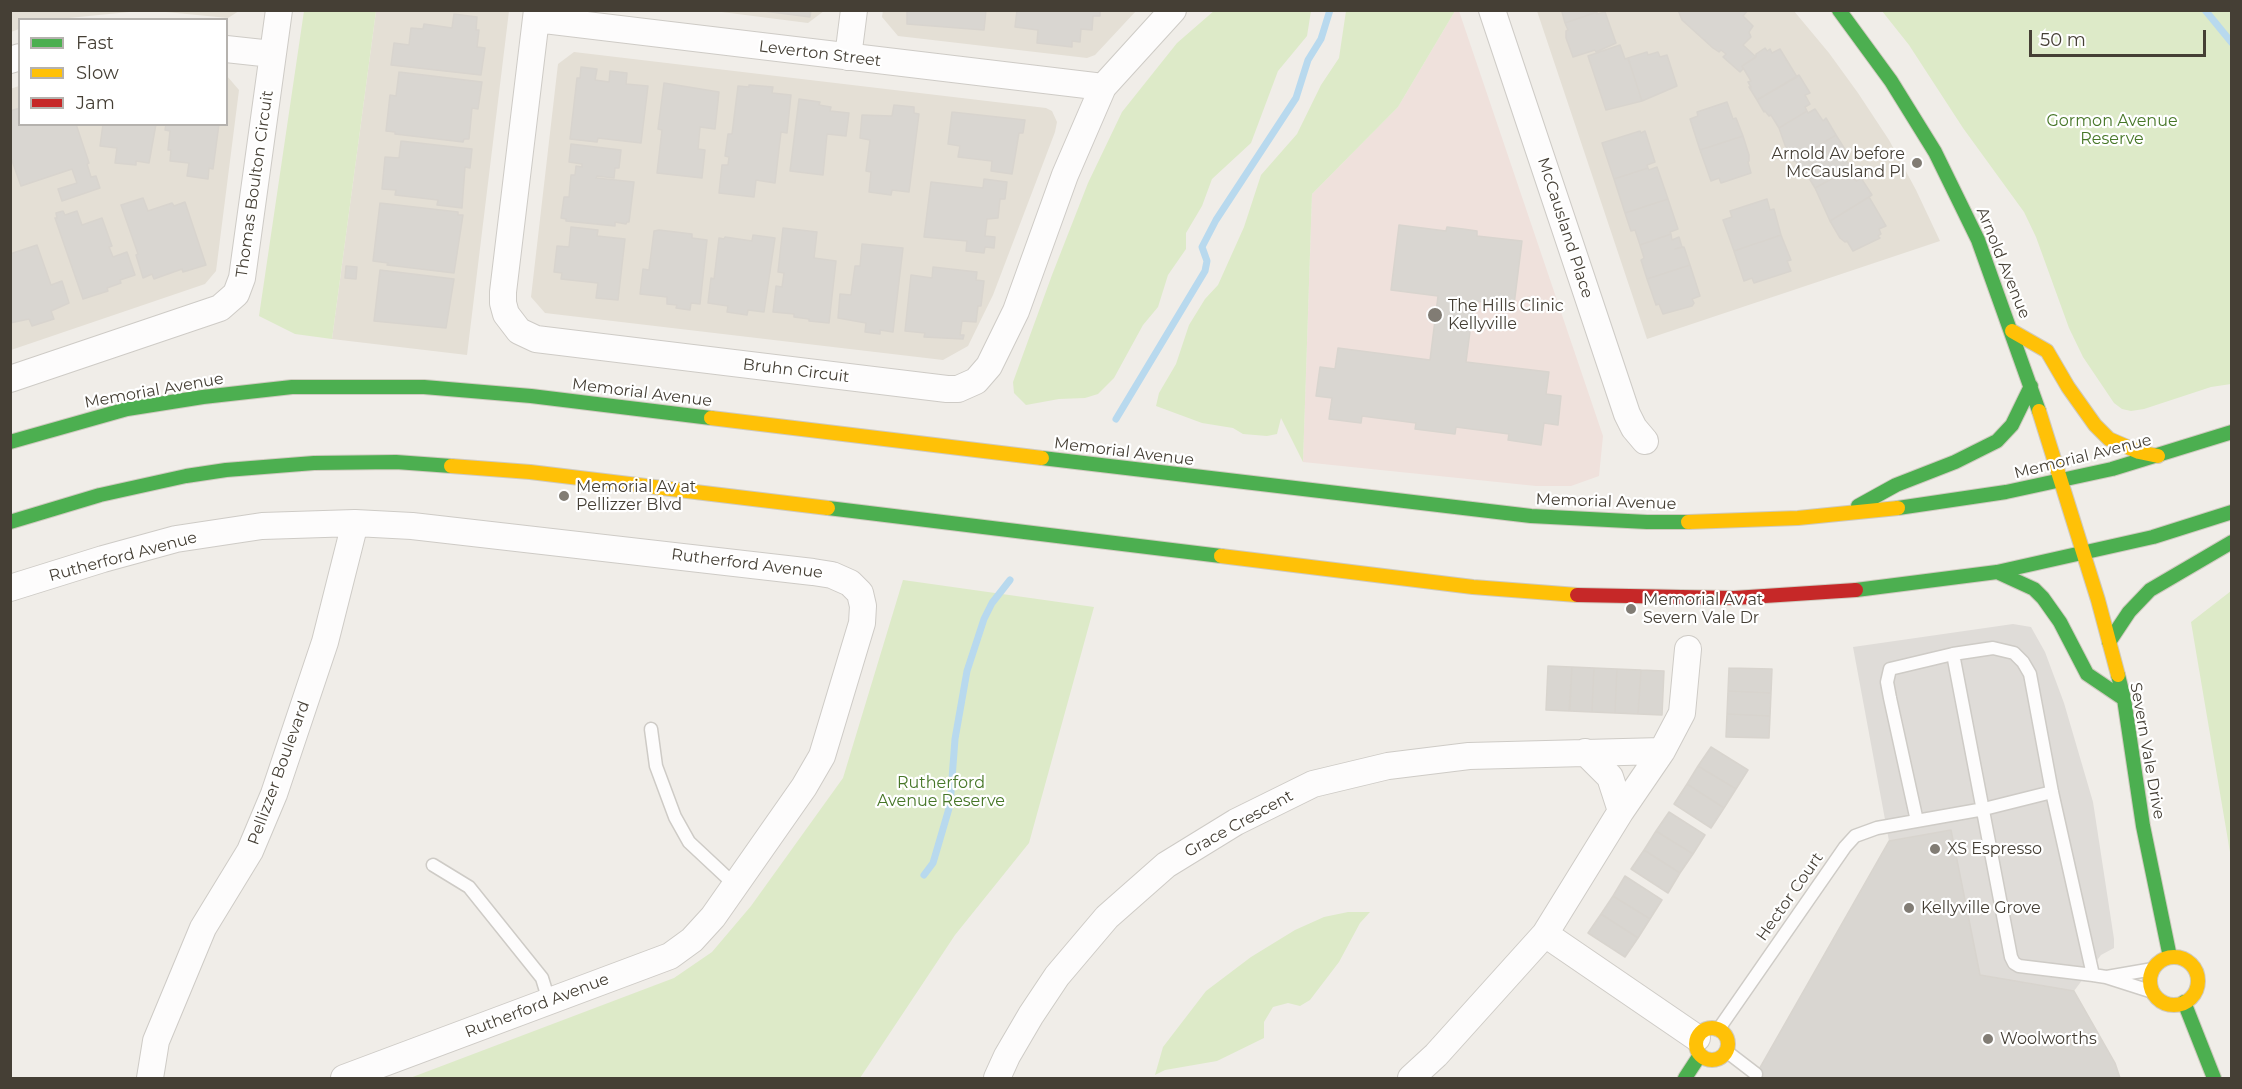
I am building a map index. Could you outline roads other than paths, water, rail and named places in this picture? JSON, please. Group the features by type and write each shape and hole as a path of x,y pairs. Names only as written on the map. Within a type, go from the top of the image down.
{"main road":[{"name":"Arnold Avenue","path":"1839,10 1891,81 1935,152 1978,240 2031,386 2084,552"},
{"path":"2012,331 2047,351 2068,387 2095,425 2109,439 2139,452 2158,456"},
{"path":"1840,515 1896,485 1955,462 1997,441 2012,425 2031,386"},
{"name":"Memorial Avenue","path":"10,441 127,409 203,397 292,387 424,387 531,396 1531,516 1647,522 1733,521 1840,515 1960,500 2112,469 2232,432"},
{"path":"10,522 142,484 186,476 226,470 314,463 396,462 530,472 1461,585 1596,596 1745,597 1852,590 1997,572 2153,537 2232,513"},
{"path":"2109,642 2139,599 2150,590 2232,542"},
{"name":"Severn Vale Drive","path":"2084,552 2124,699 2143,826 2170,957"},
{"path":"1997,572 2017,579 2043,597 2060,622 2087,674 2124,699"},
{"path":"2170,957 2185,959 2196,970 2198,985 2191,998 2184,1002 2170,1004 2163,1002 2153,992 2151,985 2153,969 2162,960 2170,957"},
{"path":"2184,1002 2214,1078"},
{"path":"1725,1036 1726,1051 1720,1057 1712,1060 1705,1041 1725,1036"},
{"name":"Hector Court","path":"1685,1078 1705,1041"}],"street":[{"name":"Thomas Boulton Circuit","path":"10,379 208,313 231,300 242,278 279,10"},
{"path":"848,57 854,10"},
{"name":"Bruhn Circuit","path":"536,15 503,292 506,314 519,331 536,339 947,389 968,386 976,381 989,366 1004,339 1024,293 1065,175 1103,87 1173,10"},
{"name":"McCausland Place","path":"1492,10 1627,414 1634,428 1645,441"},
{"name":"Leverton Street","path":"536,15 848,57 1103,87"},
{"path":"228,49 272,54"},
{"name":"Rutherford Avenue","path":"10,588 176,539 262,526 355,523 412,526 832,575 850,583 860,593 863,606 862,622 822,756 804,787 713,917 692,940 670,956 344,1078"},
{"name":"Pellizzer Boulevard","path":"150,1078 156,1041 203,928 250,851 274,794 325,642 355,523"},
{"path":"1411,1078 1436,1055 1545,934 1621,811 1662,751 1682,712 1688,649"},
{"name":"Grace Crescent","path":"997,1078 1006,1056 1057,976 1107,917 1166,865 1236,822 1313,784 1388,766 1469,756 1662,751"},
{"path":"1585,752 1610,777 1621,811"},
{"path":"1545,934 1705,1041"}],"lane":[{"path":"1917,821 1887,682 1890,669 1953,654 1993,648 2014,653 2030,674 2052,792 2099,976"},
{"path":"1953,654 1984,809 2008,947 2014,963 2034,969 2099,976 2153,992"},
{"path":"651,729 657,766 675,817 690,842 735,885"},
{"name":"Hector Court","path":"1705,1041 1855,836 1877,828 1984,809 2052,792"},
{"path":"433,866 469,887 542,978 549,1001"},
{"path":"2099,976 2153,969"},
{"path":"1726,1051 1756,1074"}],"waterway":[{"path":"1116,419 1205,271 1207,261 1202,247 1216,220 1296,98 1308,60 1321,39 1330,10"},
{"path":"2205,10 2232,43"},
{"path":"924,875 933,863 950,805 955,739 967,671 984,619 992,603 1010,580"}],"place":[{"name":"Arnold Av before McCausland Pl","path":"1917,163"},
{"name":"The Hills Clinic Kellyville","path":"1435,315"},
{"name":"Memorial Av at Pellizzer Blvd","path":"564,496"},
{"name":"Memorial Av at Severn Vale Dr","path":"1631,609"},
{"name":"XS Espresso","path":"1935,849"},
{"name":"Kellyville Grove","path":"1909,908"},
{"name":"Woolworths","path":"1988,1039"}],"park label":[{"name":"Gormon Avenue Reserve","path":"2112,130"},
{"name":"Rutherford Avenue Reserve","path":"941,792"}]}
